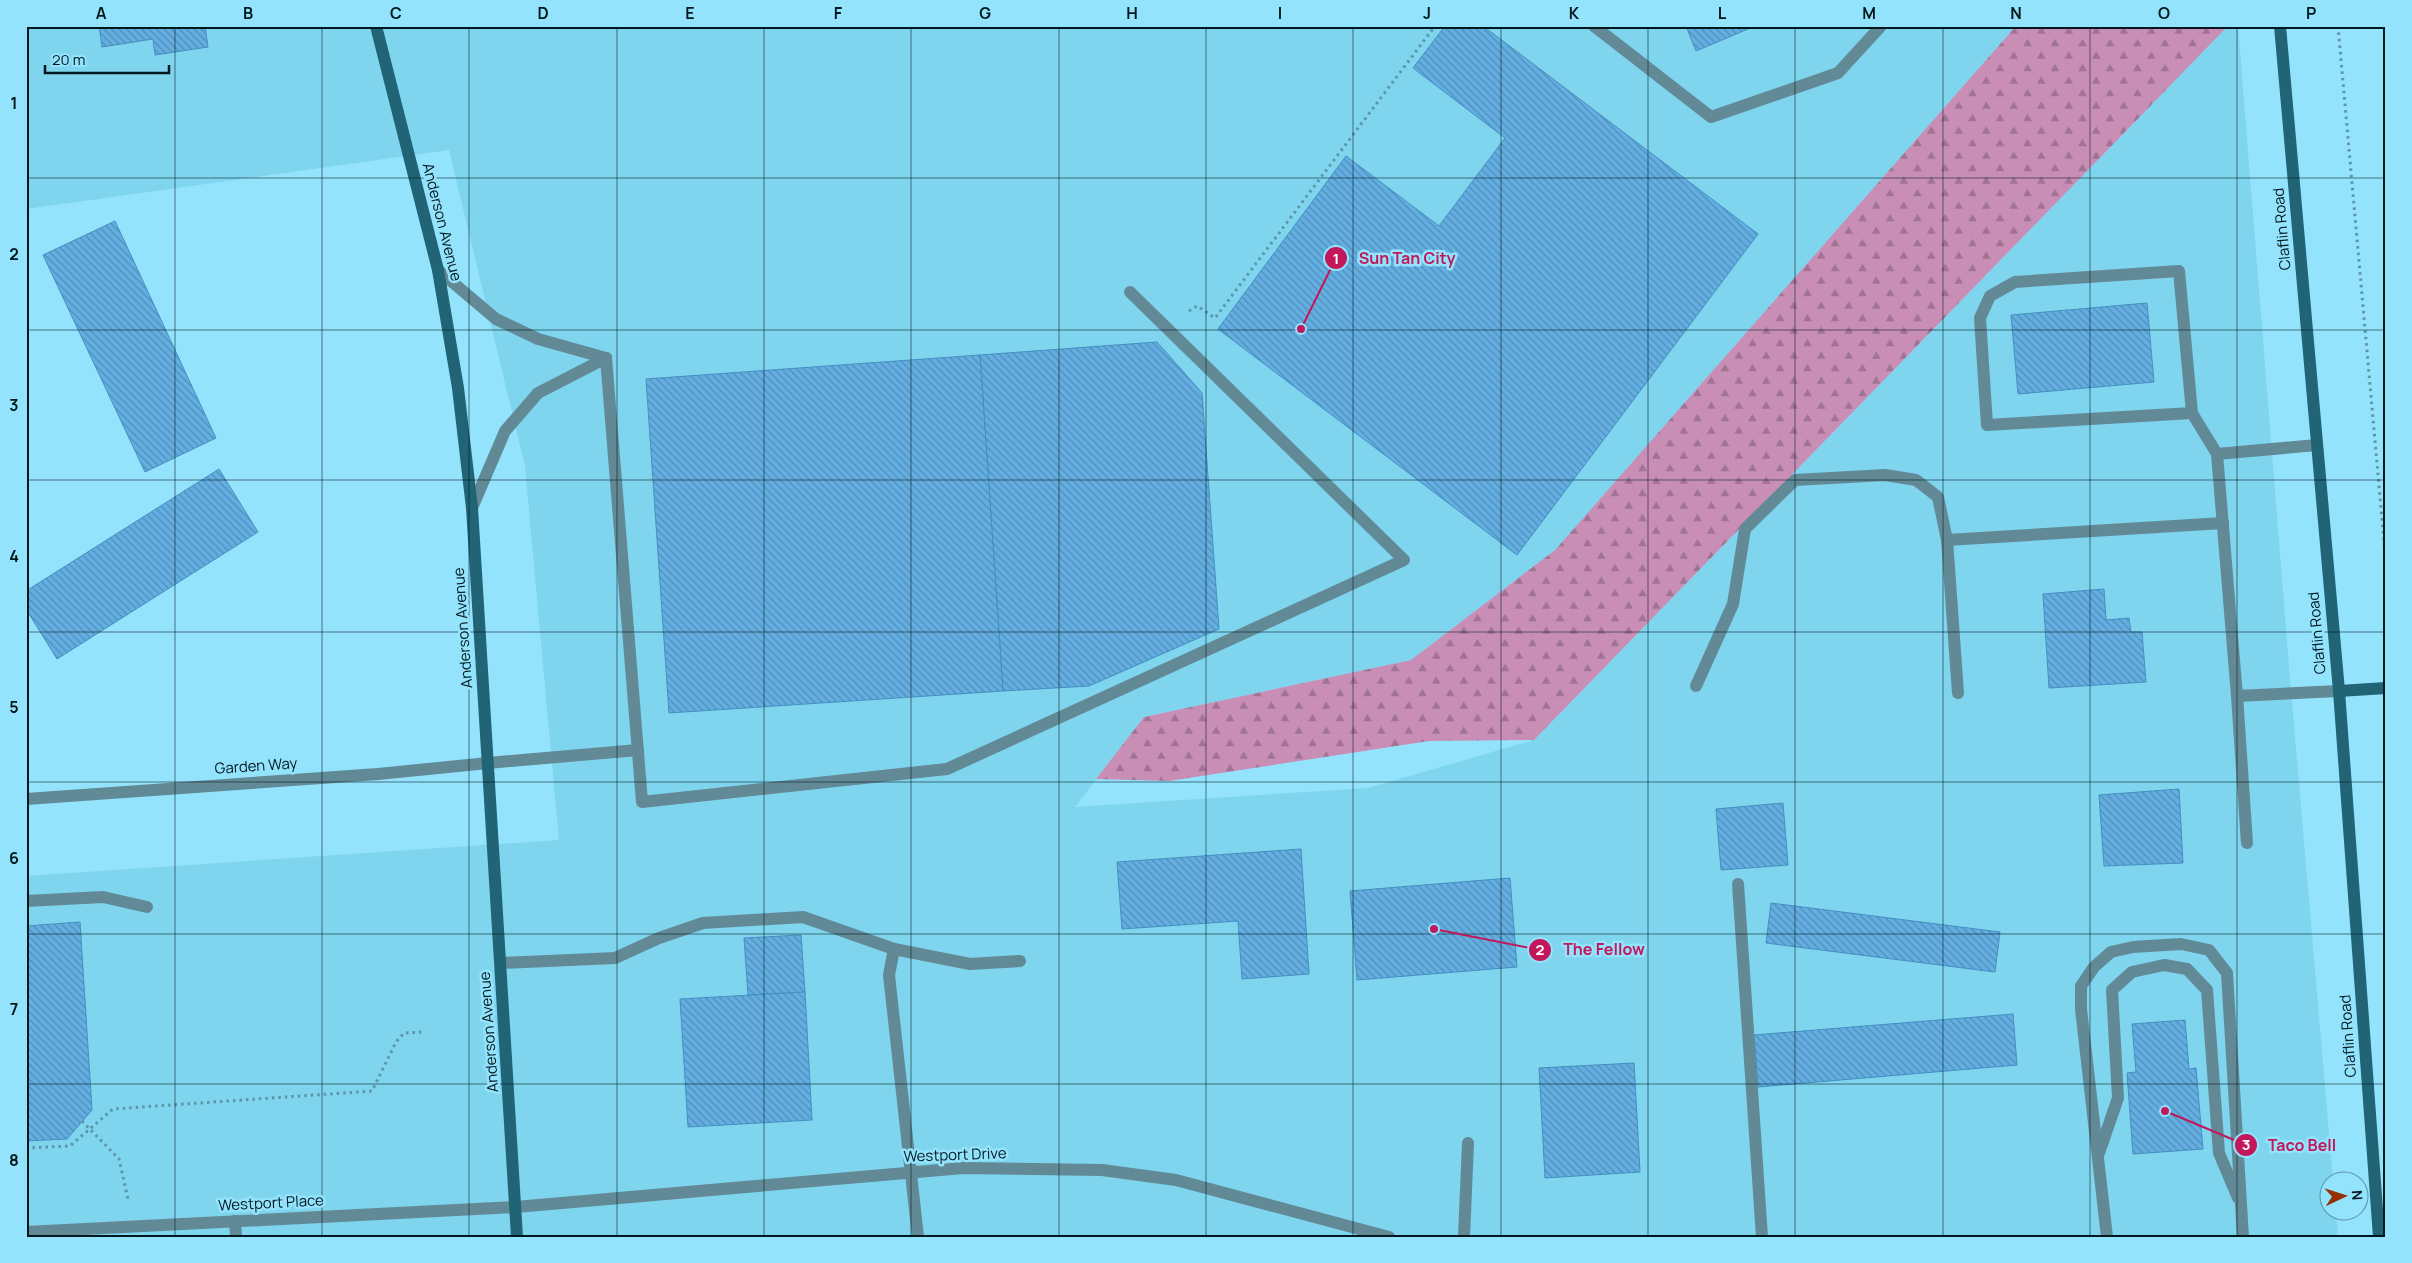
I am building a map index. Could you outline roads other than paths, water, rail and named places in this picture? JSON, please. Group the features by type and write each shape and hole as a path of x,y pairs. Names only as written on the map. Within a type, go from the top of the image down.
{"street":[{"name":"Anderson Avenue","path":"376,26 438,270 458,388 472,508 517,1237"},
{"path":"1594,26 1711,117 1838,73 1881,26"},
{"name":"Claflin Road","path":"2280,26 2339,691 2379,1237"},
{"path":"438,270 496,319 538,339 606,358"},
{"path":"2192,412 1987,425 1980,318 1990,296 2015,282 2179,270 2192,412 2217,454 2247,843"},
{"path":"606,358 642,802 947,769 1404,560 1130,292"},
{"path":"472,508 505,432 538,393 606,358"},
{"path":"2217,454 2317,446"},
{"path":"1696,686 1733,604 1745,529 1795,480 1885,475 1916,480 1938,497 1948,540 1958,693"},
{"path":"1948,540 2223,523"},
{"path":"2237,696 2386,688"},
{"name":"Garden Way","path":"26,799 378,774 638,750"},
{"path":"1738,884 1762,1237"},
{"path":"26,901 103,897 148,907"},
{"path":"501,962 615,958 659,938 703,923 804,917 894,949 970,964 1020,960"},
{"path":"2108,1237 2081,1009 2081,986 2094,967 2111,952 2133,947 2181,944 2208,950 2227,974 2243,1237"},
{"path":"894,949 889,975 909,1172 918,1237"},
{"path":"2098,1158 2118,1098 2112,990 2132,972 2164,965 2187,969 2206,990 2219,1153 2242,1207"},
{"path":"1464,1237 1468,1143"},
{"name":"Westport Drive","path":"516,1207 963,1168 1102,1170 1176,1180 1358,1233 1389,1237"},
{"name":"Westport Place","path":"26,1232 516,1207"},
{"path":"235,1221 236,1237"}],"place":[{"name":"Sun Tan City","path":"1301,329"},
{"name":"The Fellow","path":"1434,929"},
{"name":"Taco Bell","path":"2165,1111"}]}
